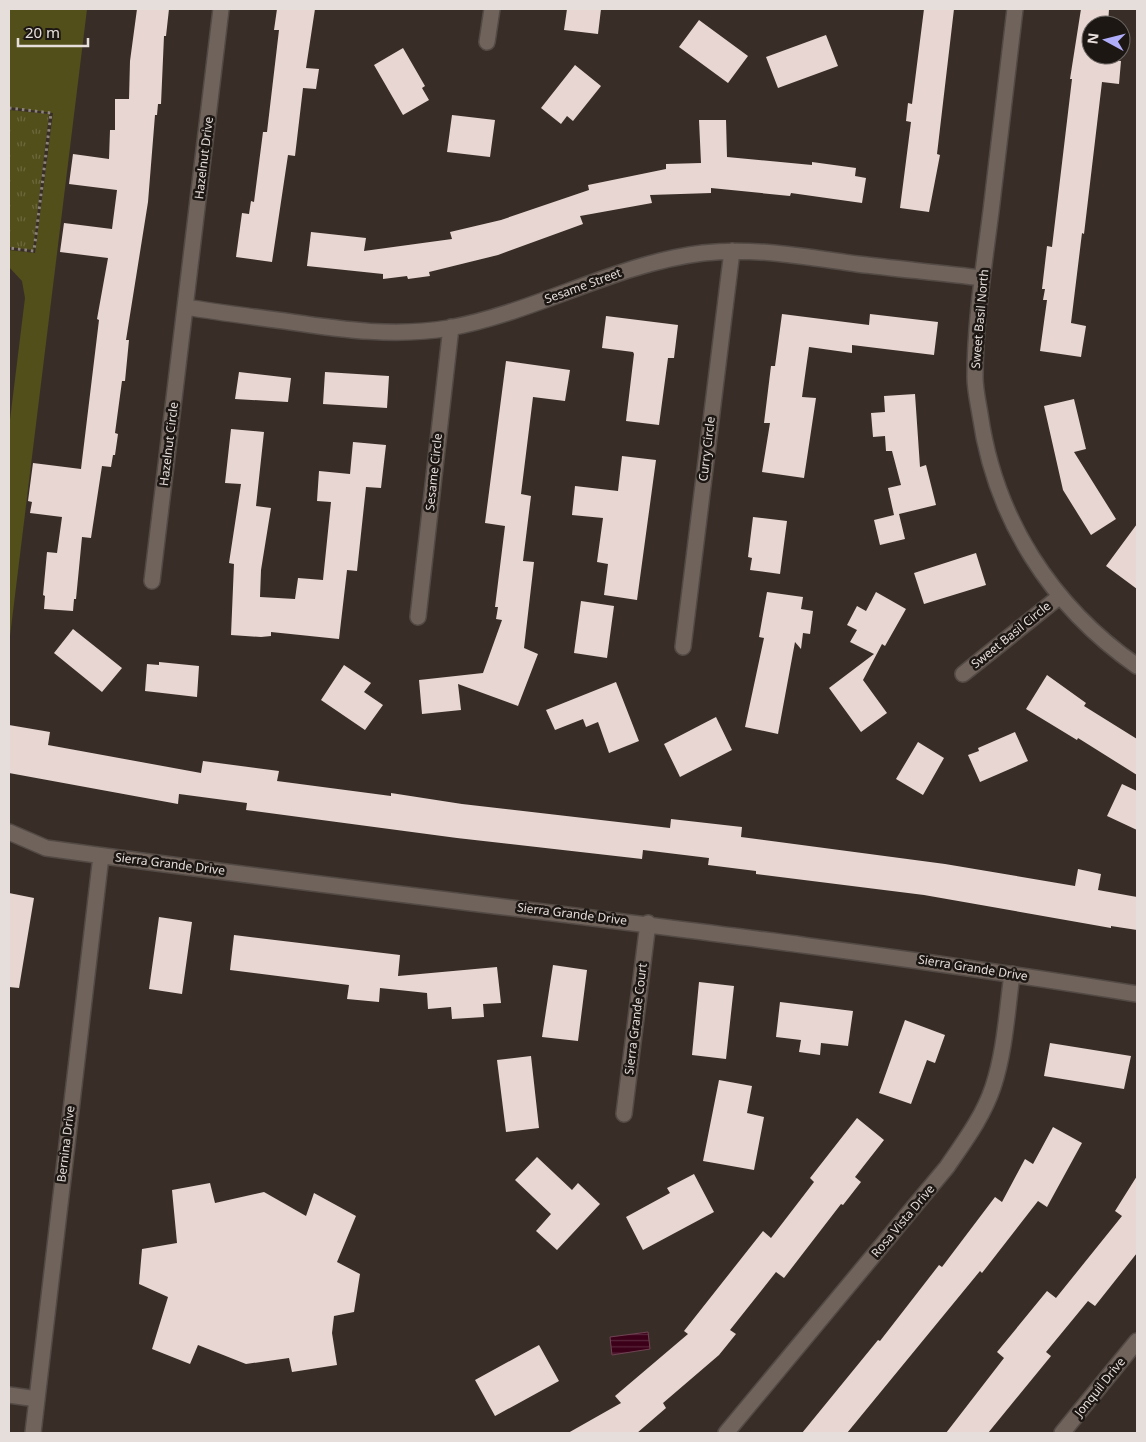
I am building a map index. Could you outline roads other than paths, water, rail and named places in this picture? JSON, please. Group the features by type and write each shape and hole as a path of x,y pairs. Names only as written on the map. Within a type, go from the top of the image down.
{"street":[{"name":"Hazelnut Drive","path":"186,308 221,9"},
{"path":"487,42 492,9"},
{"name":"Sweet Basil North","path":"1015,9 982,278 975,379 984,441 999,492 1015,531 1059,597 1111,648 1137,666"},
{"name":"Sesame Street","path":"186,308 372,332 420,332 451,327 525,308 638,266 673,258 732,251 795,255 982,278"},
{"name":"Curry Circle","path":"683,646 732,251"},
{"name":"Hazelnut Circle","path":"152,581 186,308"},
{"name":"Sesame Circle","path":"418,617 451,327"},
{"name":"Sweet Basil Circle","path":"963,674 1059,597"},
{"name":"Sierra Grande Drive","path":"9,832 46,848 101,856 648,924 1012,974 1137,994"},
{"name":"Bernina Drive","path":"33,1433 101,856"},
{"name":"Sierra Grande Court","path":"624,1114 648,924"},
{"name":"Rosa Vista Drive","path":"726,1433 947,1167 977,1122 993,1087 1002,1050 1012,974"},
{"name":"Jonquil Drive","path":"1062,1433 1137,1341"},
{"path":"9,1396 36,1399"}]}
